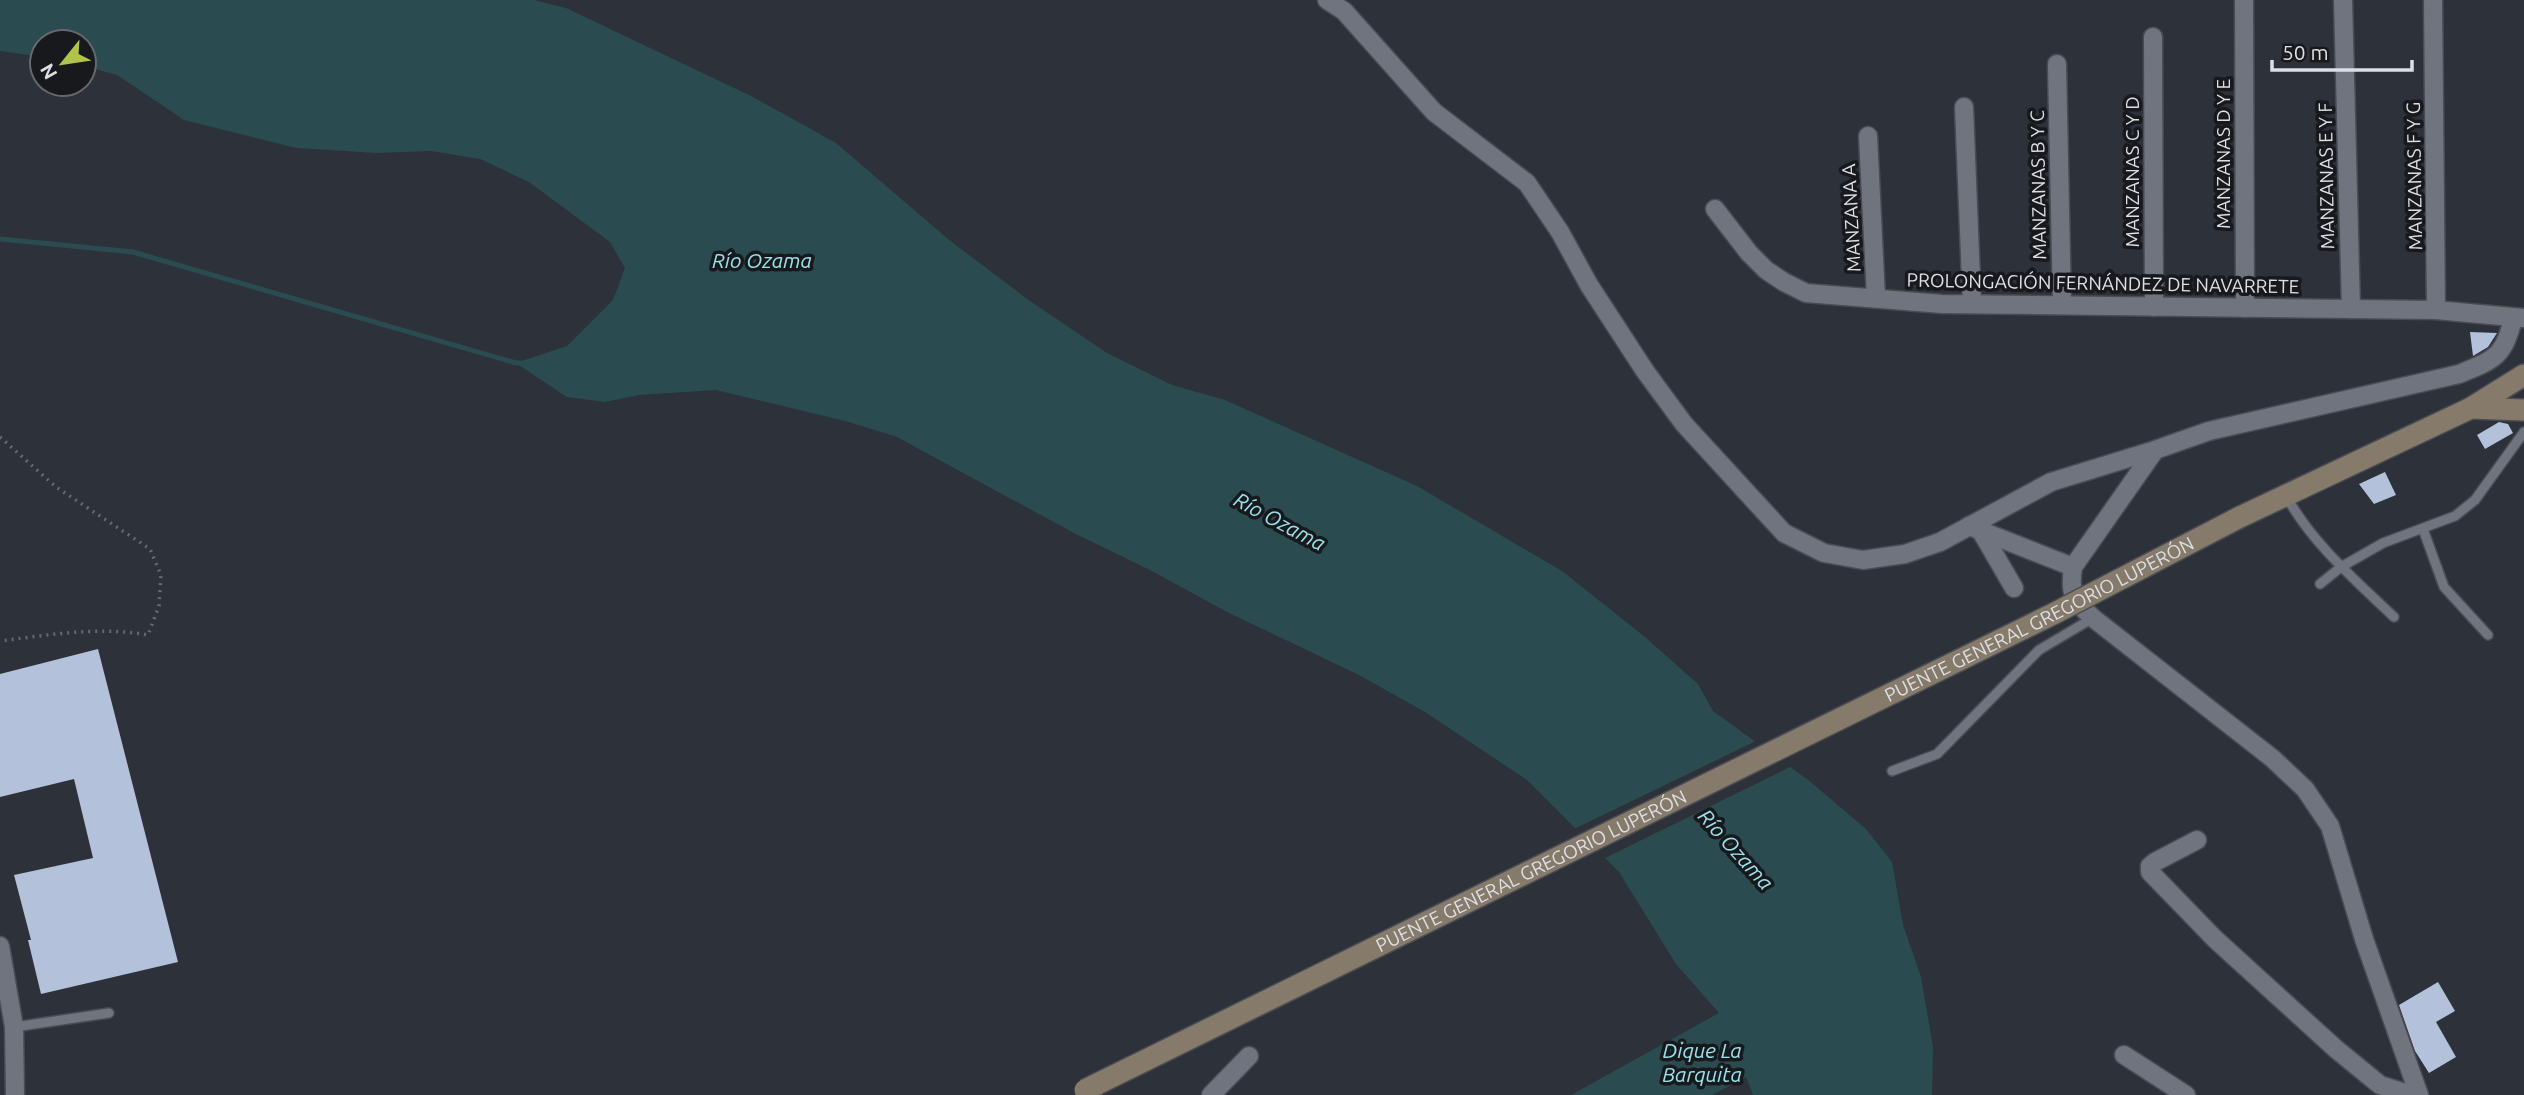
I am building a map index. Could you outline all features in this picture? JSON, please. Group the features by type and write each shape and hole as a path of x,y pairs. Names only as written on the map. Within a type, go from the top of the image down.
{"street":[{"path":"1327,0 1346,6 1434,112 1527,183 1645,371 1684,424 1784,533 1824,553 1863,560 1905,554 1975,529 2051,482 2209,431 2459,374 2489,361 2500,352 2519,318"},
{"name":"MANZANAS D Y E","path":"2244,0 2245,308"},
{"name":"MANZANAS E Y F","path":"2343,0 2351,309"},
{"name":"MANZANAS F Y G","path":"2433,0 2436,310"},
{"name":"MANZANAS C Y D","path":"2152,37 2154,307"},
{"name":"MANZANAS B Y C","path":"2057,64 2062,305"},
{"path":"1964,107 1972,304"},
{"name":"MANZANA A","path":"1868,136 1876,298"},
{"name":"PROLONGACIÓN FERNÁNDEZ DE NAVARRETE","path":"1715,209 1749,253 1784,282 1806,293 1972,304 2436,310 2519,318"},
{"name":"PUENTE GENERAL GREGORIO LUPERÓN","path":"1080,1093 2055,613 2285,494 2471,408 2524,375"},
{"path":"2471,408 2524,410"},
{"path":"2155,450 2073,567 2069,589 2079,606 2093,618 2262,750 2305,789 2330,826 2364,940 2419,1095"},
{"path":"1975,529 2073,567"},
{"path":"1975,529 2014,588"},
{"path":"2196,840 2155,862 2150,866 2150,872 2216,939 2336,1049 2380,1085 2412,1095"},
{"path":"0,946 14,1027 15,1095"},
{"path":"2124,1055 2186,1095"},
{"path":"1211,1095 1249,1056"}],"lane":[{"path":"2320,584 2341,567 2383,543 2455,516 2475,500 2524,432"},
{"path":"2285,494 2301,522 2341,567 2394,617"},
{"path":"2423,529 2444,587 2488,635"},
{"path":"1892,771 1937,754 2039,650 2093,618"},
{"path":"14,1027 109,1013"}],"path":[{"path":"0,438 56,487 149,549 161,575 159,606 148,635 119,629 66,632 0,641"}],"water":[{"name":"Río Ozama","path":"0,0 534,0 566,8 751,96 836,143 948,239 1030,301 1107,353 1172,385 1225,400 1417,486 1562,571 1645,637 1698,684 1713,711 1807,779 1866,829 1892,862 1903,925 1921,977 1933,1047 1932,1095 1753,1095 1746,1077 1712,1095 1571,1095 1719,1013 1676,964 1619,872 1527,780 1425,712 1359,675 1227,612 1074,533 897,437 849,422 716,390 639,395 605,402 567,397 516,363 567,346 613,300 625,268 610,242 529,182 480,159 431,151 376,153 296,148 184,120 117,75 98,70 98,28 28,28 28,55 0,51"}],"pier":[{"path":"1758,740 1794,765 1601,860 1572,830"}],"building":[{"path":"2470,332 2497,333 2488,347 2473,356"},
{"path":"2499,422 2508,424 2513,433 2485,449 2477,435"},
{"path":"2385,472 2396,495 2374,504 2359,484"},
{"path":"98,649 178,962 41,994 28,940 31,940 14,875 93,858 74,779 0,797 0,674"},
{"path":"2438,982 2455,1011 2436,1022 2456,1057 2429,1073 2415,1051 2399,1005"}],"waterway":[{"path":"0,239 133,252 523,363"}],"water label":[{"name":"Dique La Barquita","path":"1702,1062"}]}
